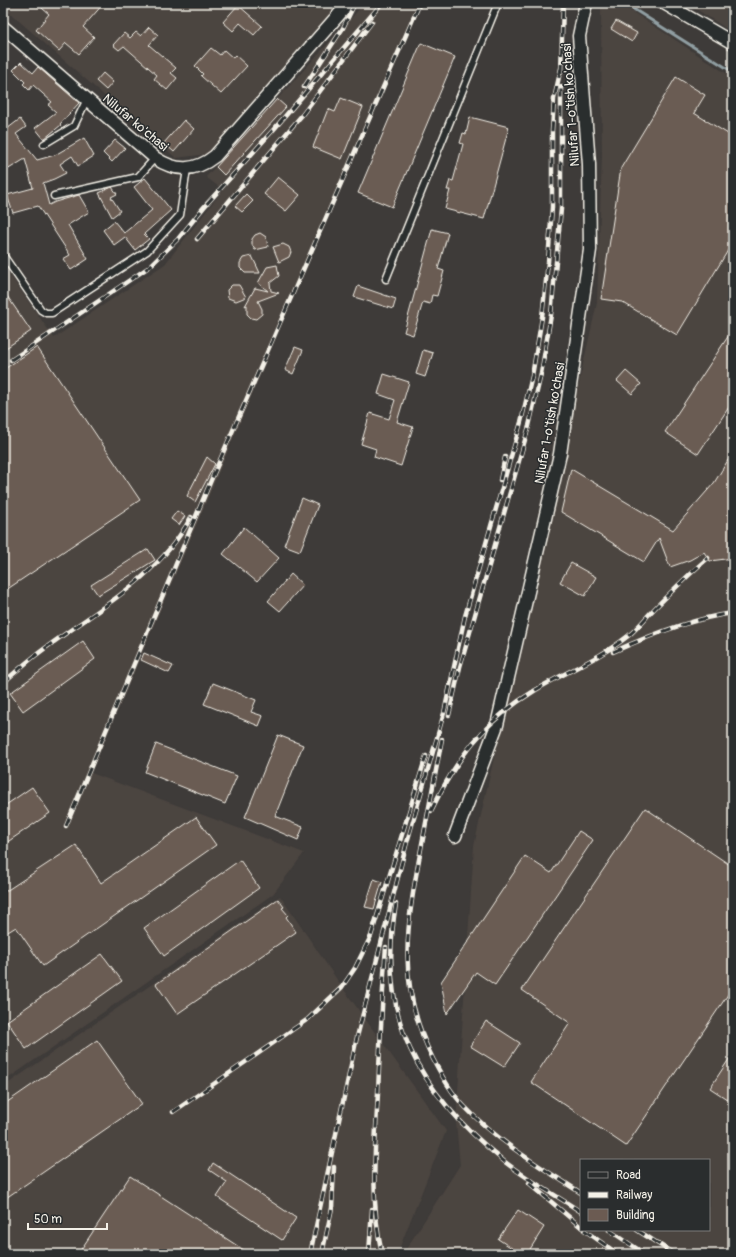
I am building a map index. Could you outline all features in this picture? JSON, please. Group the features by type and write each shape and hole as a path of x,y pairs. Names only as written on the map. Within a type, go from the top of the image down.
{"street":[{"path":"187,169 202,164 215,156 349,3"},
{"name":"Nilufar 1-o'tish ko'chasi","path":"454,836 497,725 560,454 590,250 589,164 579,36 586,3"},
{"path":"664,3 733,43"},
{"name":"Nilufar ko'chasi","path":"3,27 155,158 170,167 187,169"}],"lane":[{"path":"386,279 498,3"},
{"path":"44,144 74,126 87,99"},
{"path":"54,196 138,177 155,158"},
{"path":"3,255 41,310 46,313 52,313 146,251 180,215 187,169"}],"shaded area":[{"path":"3,3 343,3 207,154 176,158 3,7"},
{"path":"365,3 418,3 91,773 304,853 273,894 3,1082 3,265 54,338 165,264 223,190 206,177"},
{"path":"601,3 619,3 733,78 733,1254 403,1254 460,1165 456,1122 474,846 597,303 602,157"},
{"path":"687,3 733,3 733,33"},
{"path":"280,896 342,987 446,1131 397,1254 3,1254 3,1087"}],"building":[{"path":"36,3 104,3 83,27 94,37 79,54 66,43 59,51 36,30 49,14"},
{"path":"238,5 262,26 254,35 240,23 233,31 223,22"},
{"path":"616,21 637,33 632,42 611,29"},
{"path":"149,27 158,35 149,45 176,68 171,73 177,78 167,90 154,79 157,75 124,46 119,50 113,45 124,33 130,38 136,32 141,36"},
{"path":"421,43 455,57 392,207 358,193"},
{"path":"211,48 220,55 224,50 233,58 235,55 247,66 221,94 201,76 203,74 195,66"},
{"path":"21,62 33,73 38,67 79,103 60,124 61,125 44,139 35,128 56,112 48,105 52,102 33,85 29,90 23,84 25,82 13,70"},
{"path":"103,73 113,82 106,90 96,81"},
{"path":"676,77 705,95 694,113 733,137 733,242 677,335 622,302 601,299 621,168"},
{"path":"341,98 363,107 342,159 313,147 328,109 335,112"},
{"path":"277,99 286,107 224,175 216,167"},
{"path":"470,117 509,127 484,219 445,209 450,190 447,190 450,180 453,181 463,144 460,143 463,133 466,134"},
{"path":"20,119 26,127 16,134 37,160 55,155 84,138 94,156 78,166 72,156 60,164 66,173 43,183 49,205 79,195 89,212 68,225 88,259 71,270 63,259 70,255 38,206 13,213 7,195 33,188 25,159 7,170 3,164 3,132"},
{"path":"184,120 194,129 174,152 164,143"},
{"path":"115,140 125,148 112,162 103,153"},
{"path":"278,177 300,195 286,211 264,194"},
{"path":"145,178 171,210 144,234 149,239 135,250 125,237 114,245 103,230 114,221 124,233 152,210 134,187"},
{"path":"112,187 117,194 111,197 120,211 112,217 99,193"},
{"path":"246,194 253,201 242,212 235,206"},
{"path":"432,229 448,233 438,269 444,271 437,296 432,295 430,304 423,302 413,335 404,332"},
{"path":"260,233 266,237 268,247 255,250 252,245 252,239 255,235"},
{"path":"283,244 289,247 291,252 289,257 279,262 273,247"},
{"path":"252,256 260,273 245,273 240,268 240,263 243,258"},
{"path":"277,265 279,276 270,283 271,291 279,293 258,301 262,309 262,314 256,319 251,318 247,314 247,305 245,306 255,288 268,291 258,283 267,267"},
{"path":"232,285 239,285 246,297 236,301 228,298 227,290"},
{"path":"358,286 396,299 393,309 354,297"},
{"path":"3,290 31,331 3,350"},
{"path":"733,329 733,401 698,454 665,432"},
{"path":"37,347 140,500 3,592 3,370"},
{"path":"295,347 303,350 293,374 285,370"},
{"path":"423,350 433,353 425,377 416,374"},
{"path":"626,371 641,384 632,394 617,381"},
{"path":"384,374 409,382 397,422 413,427 401,466 374,457 376,449 361,444 370,413 389,419 395,400 378,394"},
{"path":"733,452 733,558 710,561 704,552 690,560 670,567 659,538 644,562 561,512 571,469 673,530 714,483"},
{"path":"207,457 215,464 195,502 187,496"},
{"path":"302,498 318,505 300,551 284,545"},
{"path":"177,511 185,516 179,525 171,519"},
{"path":"244,527 279,558 257,582 223,554"},
{"path":"148,549 155,560 98,595 91,585"},
{"path":"571,563 596,577 585,596 560,582"},
{"path":"291,574 303,585 280,611 268,601"},
{"path":"83,641 95,659 23,711 10,693"},
{"path":"144,653 173,666 169,673 141,660"},
{"path":"213,683 256,700 251,712 263,716 259,726 204,704"},
{"path":"278,735 303,745 275,816 303,827 298,840 245,817"},
{"path":"156,744 237,776 225,804 145,772"},
{"path":"32,787 50,813 3,845 3,807"},
{"path":"645,808 733,867 733,987 626,1146 531,1082 570,1023 522,990"},
{"path":"196,817 216,845 43,966 16,927 3,935 3,893 76,845 101,883"},
{"path":"579,831 593,840 495,985 476,972 447,1014 441,982 525,856 551,873"},
{"path":"240,860 259,888 164,956 144,928"},
{"path":"374,879 382,882 374,909 365,907"},
{"path":"278,899 284,907 282,908 288,915 286,917 296,932 177,1014 156,984"},
{"path":"102,954 122,981 26,1049 7,1021"},
{"path":"486,1021 520,1043 504,1067 470,1046"},
{"path":"97,1040 142,1104 3,1200 3,1105"},
{"path":"733,1053 733,1103 710,1088"},
{"path":"213,1163 296,1218 282,1240 217,1197 227,1182 209,1170"},
{"path":"130,1176 250,1254 78,1254"},
{"path":"518,1210 544,1227 527,1254 521,1254 498,1239"}],"waterway":[{"path":"624,3 733,72"}],"railway":[{"path":"304,87 343,28 355,3"},
{"path":"11,360 149,267 178,239 204,207 275,128 382,3"},
{"path":"66,826 212,478 420,3"},
{"path":"561,73 563,3"},
{"path":"197,239 302,115 372,22"},
{"path":"310,1254 357,1037 406,846 444,713 465,616 521,422 532,376 542,317 548,262 552,207 552,131 554,99 561,68"},
{"path":"449,715 460,667 529,426 541,374 551,315 561,209 561,87"},
{"path":"500,480 505,457"},
{"path":"3,683 31,659 97,612 139,579 159,561 176,540 191,517"},
{"path":"431,811 461,758 473,743 500,716 534,691 605,652 628,636 674,589 708,558"},
{"path":"613,652 672,628 718,615 733,613"},
{"path":"442,739 411,904 408,930 409,981 413,1006 421,1032 433,1059 455,1096 491,1132 535,1164 580,1192"},
{"path":"173,1112 308,1019 342,987 355,968 371,936 426,756"},
{"path":"396,904 391,945 392,983 399,1017 410,1050 427,1080 448,1108 505,1162 580,1211"},
{"path":"382,1254 378,1234 374,1174 386,947"},
{"path":"322,1254 332,1208 334,1167"},
{"path":"529,1183 580,1226"},
{"path":"369,1254 372,1209"},
{"path":"585,1231 618,1254"},
{"path":"610,1231 645,1254"},
{"path":"639,1231 674,1254"}]}
